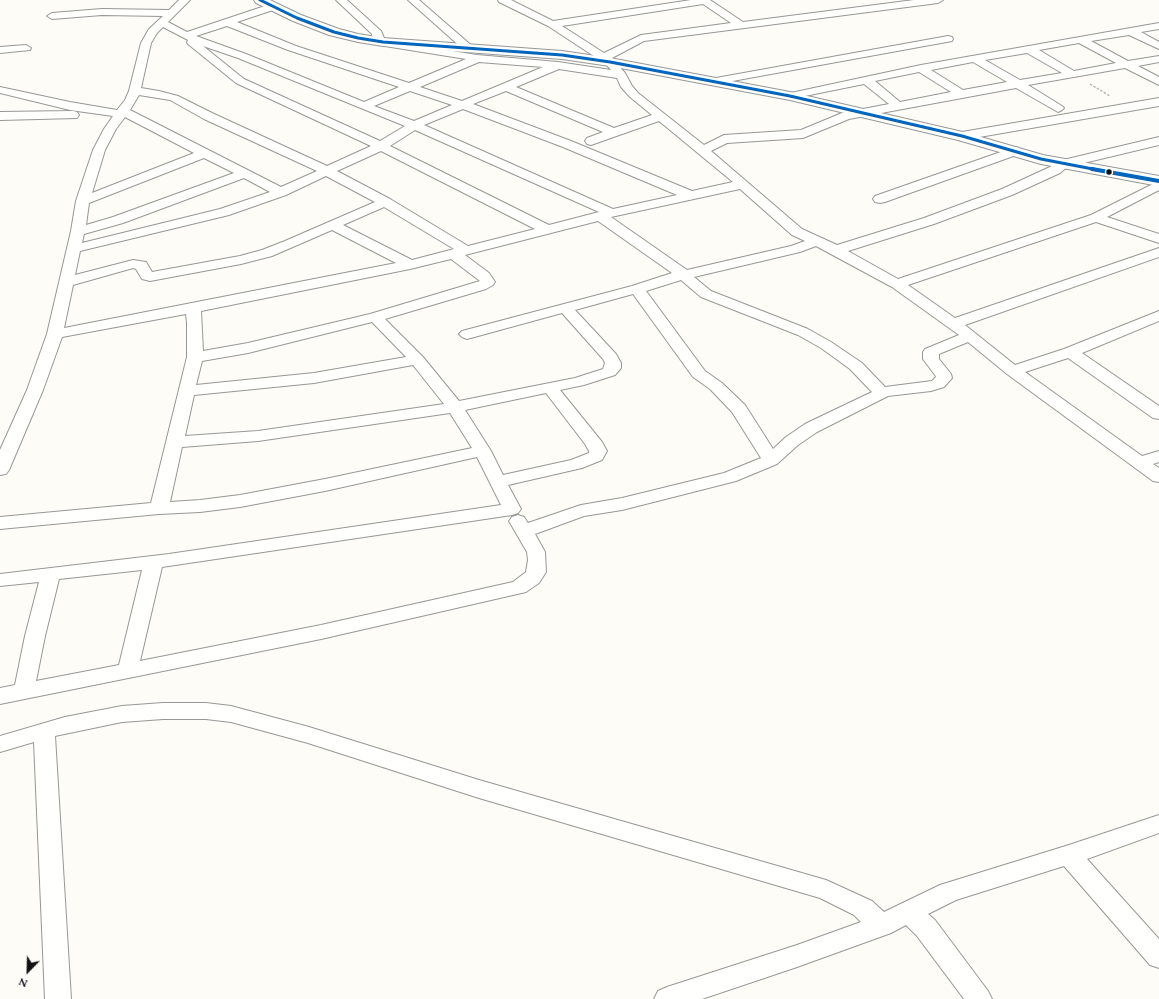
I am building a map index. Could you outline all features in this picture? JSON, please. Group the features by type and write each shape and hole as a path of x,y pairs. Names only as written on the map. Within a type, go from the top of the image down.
{"street":[{"path":"0,470 35,390 55,334 78,231 83,201 99,150 110,129 136,91 146,43 152,31 185,0"},
{"path":"260,0 272,8 334,32 381,42 558,65 621,76"},
{"path":"342,0 377,33 381,42"},
{"path":"413,0 473,53"},
{"path":"503,0 552,24 607,60 621,76 627,87 634,95 703,150 792,228 815,242 836,250 897,284 970,336 1012,371 1159,477"},
{"path":"552,24 704,0 742,26"},
{"path":"607,60 641,38 938,0"},
{"path":"186,36 272,8"},
{"path":"52,16 102,12 171,12"},
{"path":"161,22 186,36 242,56 414,125 606,214 706,294 803,332 826,345 856,366 882,393"},
{"path":"228,22 299,50 363,72 411,86 464,105 574,147 692,196"},
{"path":"790,96 921,68 1159,26"},
{"path":"1130,31 1159,46"},
{"path":"186,36 208,56 240,81 381,146 546,229"},
{"path":"716,82 948,39"},
{"path":"1081,40 1159,82"},
{"path":"0,50 26,48"},
{"path":"1028,49 1074,75"},
{"path":"364,106 411,86 473,53 562,55 607,60 790,96 962,136 1063,164 1159,181"},
{"path":"976,58 1058,108"},
{"path":"703,150 729,139 803,134 838,118 961,94 1159,59"},
{"path":"74,249 224,212 281,192 381,146 414,125 558,65"},
{"path":"921,68 961,94"},
{"path":"865,79 898,106"},
{"path":"507,87 613,132"},
{"path":"0,90 70,106 121,112 281,192"},
{"path":"136,91 160,94 174,98 208,116 306,160 325,172 385,202 460,253 484,276 488,282 481,286 455,294 374,317 248,348 195,357"},
{"path":"962,136 1159,102"},
{"path":"0,116 121,112"},
{"path":"591,141 661,116"},
{"path":"836,250 929,221 1007,192 1055,170 1063,164 1159,141"},
{"path":"880,199 1015,151"},
{"path":"83,201 204,153"},
{"path":"78,231 118,220 245,173"},
{"path":"55,334 410,265 606,214 743,184"},
{"path":"897,284 1096,218 1159,185"},
{"path":"66,282 133,264 141,265 147,276 156,277 241,260 267,253 385,202"},
{"path":"1096,218 1159,239"},
{"path":"332,225 410,265"},
{"path":"467,334 684,275 789,250 815,242"},
{"path":"953,324 1159,252"},
{"path":"637,289 699,374 726,395 739,409 771,460"},
{"path":"159,508 195,357 195,323 193,308"},
{"path":"175,442 258,436 341,425 455,407 549,388 601,376 609,372 613,368 613,363 610,357 566,308"},
{"path":"0,696 128,669 321,632 519,587 532,578 537,566 536,552 482,451 455,407 417,360 374,317"},
{"path":"1012,371 1070,352 1155,321"},
{"path":"524,530 581,511 622,504 730,477 771,460 792,441 811,428 882,393 891,390 938,384 944,378 943,374 931,359 931,352 970,336"},
{"path":"1070,352 1159,414"},
{"path":"187,391 314,378 417,360"},
{"path":"498,482 576,464 596,456 598,451 593,442 549,388"},
{"path":"0,523 159,508 200,506 240,501 347,481 482,451"},
{"path":"1140,462 1159,456"},
{"path":"0,580 153,562 512,509"},
{"path":"128,669 153,562"},
{"path":"24,691 35,636 51,574"},
{"path":"0,744 65,725 122,714 170,711 206,711 232,714 309,735 479,789 826,890 863,908 882,925"},
{"path":"44,732 58,999"},
{"path":"667,999 797,956 882,925 949,892 1069,855 1159,824"},
{"path":"1069,855 1159,957"},
{"path":"908,912 926,928 980,999"}],"path":[{"path":"1074,75 1130,107"}],"transit line":[{"path":"260,0 297,18 334,32 358,38 383,42 562,55 610,62 790,96 962,136 1041,159 1159,181"}]}
